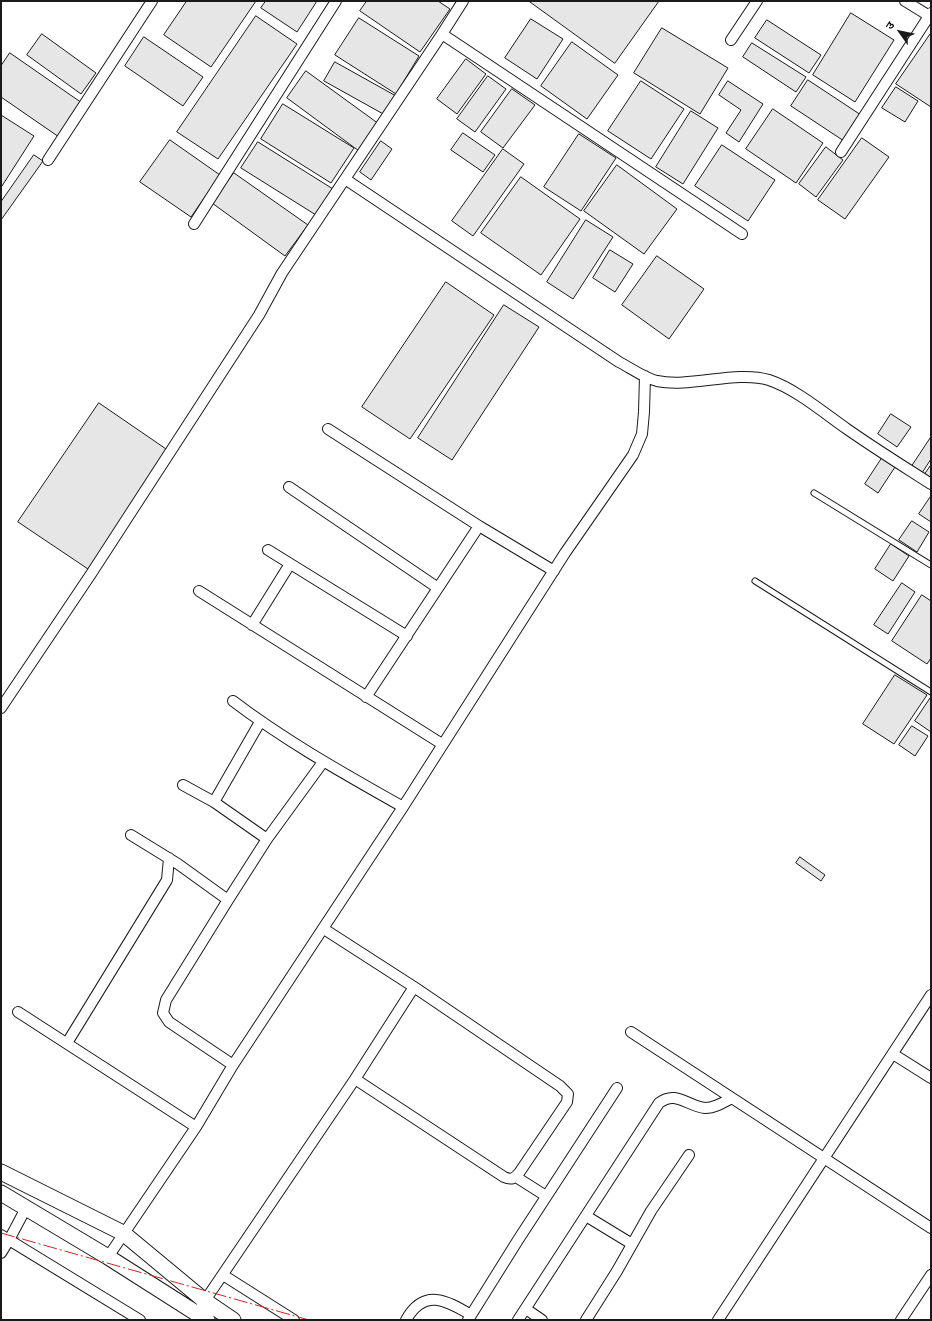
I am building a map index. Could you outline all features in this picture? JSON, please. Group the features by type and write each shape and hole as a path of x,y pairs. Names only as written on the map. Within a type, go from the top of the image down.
{"street":[{"path":"48,160 152,1"},
{"path":"194,224 336,1"},
{"path":"1,708 95,568 259,315 282,273 463,1"},
{"path":"731,40 757,1"},
{"path":"841,152 930,16 905,1"},
{"path":"442,34 742,234"},
{"path":"345,179 619,362 645,376 656,381 675,383 750,377 768,380 787,387 865,442 931,484"},
{"path":"108,1257 196,1127 233,1065 324,929 554,570 633,454 642,434 645,376"},
{"path":"328,429 479,526 554,570"},
{"path":"288,487 438,588"},
{"path":"366,697 479,526"},
{"path":"268,550 407,636"},
{"path":"252,625 290,564"},
{"path":"199,591 442,744"},
{"path":"234,701 260,722 323,762 403,806"},
{"path":"214,802 260,722"},
{"path":"233,1065 169,1022 163,1013 166,1000 267,839 323,762"},
{"path":"183,785 214,802 267,839"},
{"path":"131,835 169,858 228,900"},
{"path":"67,1043 167,880 169,858"},
{"path":"324,929 414,987 560,1086 568,1094 566,1102 516,1177 510,1179 504,1177 355,1079"},
{"path":"1,1193 108,1257 202,1317 205,1301 355,1079 414,987"},
{"path":"718,1320 931,996"},
{"path":"18,1012 196,1127"},
{"path":"631,1032 931,1228"},
{"path":"893,1054 931,1078"},
{"path":"406,1320 413,1308 423,1302 432,1300 448,1302 469,1318 546,1196 617,1088"},
{"path":"518,1320 659,1103 665,1099 673,1097 706,1108 713,1107 732,1098"},
{"path":"586,1320 617,1271 651,1210 689,1155"},
{"path":"1,1172 123,1233 205,1301 233,1320"},
{"path":"516,1177 546,1196"},
{"path":"1,1253 5,1238 26,1208"},
{"path":"586,1216 632,1244"},
{"path":"5,1238 140,1320"},
{"path":"223,1275 294,1320"},
{"path":"901,1320 931,1275"},
{"path":"526,1309 542,1320"}],"lane":[{"path":"814,493 931,566"},
{"path":"755,581 931,692"}],"building":[{"path":"187,1 256,1 211,67 164,35"},
{"path":"266,1 317,1 297,32 261,8"},
{"path":"367,1 438,1 450,9 420,52 360,11"},
{"path":"529,1 659,1 615,63"},
{"path":"851,13 894,40 855,102 813,75"},
{"path":"256,16 297,44 218,159 177,132"},
{"path":"359,18 419,56 396,94 335,55"},
{"path":"531,19 563,39 537,79 505,58"},
{"path":"767,20 821,55 809,73 755,38"},
{"path":"662,28 728,68 700,114 634,73"},
{"path":"931,33 931,107 896,84"},
{"path":"42,34 96,73 81,94 27,55"},
{"path":"144,37 203,77 183,106 125,66"},
{"path":"572,42 618,75 587,119 541,86"},
{"path":"752,43 806,77 796,92 743,57"},
{"path":"10,53 82,103 59,137 1,97 1,66"},
{"path":"466,59 486,74 457,114 437,99"},
{"path":"335,62 396,96 385,115 324,81"},
{"path":"306,71 379,124 359,151 287,98"},
{"path":"488,76 506,89 475,132 457,119"},
{"path":"808,80 861,115 844,141 791,106"},
{"path":"641,81 684,109 651,159 608,131"},
{"path":"728,81 763,104 739,142 726,133 741,110 719,95"},
{"path":"896,87 918,101 905,122 882,108"},
{"path":"512,89 535,105 503,148 481,132"},
{"path":"283,104 354,148 331,183 261,139"},
{"path":"773,109 823,143 796,183 746,149"},
{"path":"691,111 718,128 683,184 656,167"},
{"path":"1,115 34,136 2,186 1,186"},
{"path":"463,133 495,155 483,172 451,150"},
{"path":"579,134 616,158 581,211 544,187"},
{"path":"862,138 889,157 845,219 818,200"},
{"path":"170,140 220,175 191,217 140,182"},
{"path":"381,141 392,149 371,180 360,172"},
{"path":"258,142 333,189 316,215 241,168"},
{"path":"722,145 775,180 748,221 695,186"},
{"path":"826,147 843,160 816,197 799,184"},
{"path":"503,149 524,164 473,236 452,221"},
{"path":"34,155 43,161 1,220 1,202"},
{"path":"617,165 677,209 644,254 584,211"},
{"path":"234,173 308,225 285,256 212,203"},
{"path":"521,177 580,219 541,275 481,233"},
{"path":"586,220 613,237 573,299 547,282"},
{"path":"610,250 633,264 615,292 593,278"},
{"path":"657,256 704,289 669,339 622,305"},
{"path":"446,282 494,315 410,439 362,407"},
{"path":"504,305 539,327 452,460 418,438"},
{"path":"99,403 169,451 88,569 18,522"},
{"path":"891,414 911,427 897,447 878,434"},
{"path":"931,437 931,459 920,476 910,469"},
{"path":"884,455 897,464 878,493 865,484"},
{"path":"931,465 931,478 925,474"},
{"path":"931,496 931,522 919,514"},
{"path":"912,521 929,532 917,552 899,540"},
{"path":"891,544 909,556 893,581 875,569"},
{"path":"902,583 915,592 888,634 874,625"},
{"path":"922,595 931,601 931,658 927,664 892,641"},
{"path":"895,675 927,695 894,744 863,724"},
{"path":"931,697 931,732 915,721"},
{"path":"912,726 928,736 915,756 899,745"},
{"path":"800,857 825,875 821,881 796,863"}],"power":[{"path":"1,1233 309,1320"}]}
